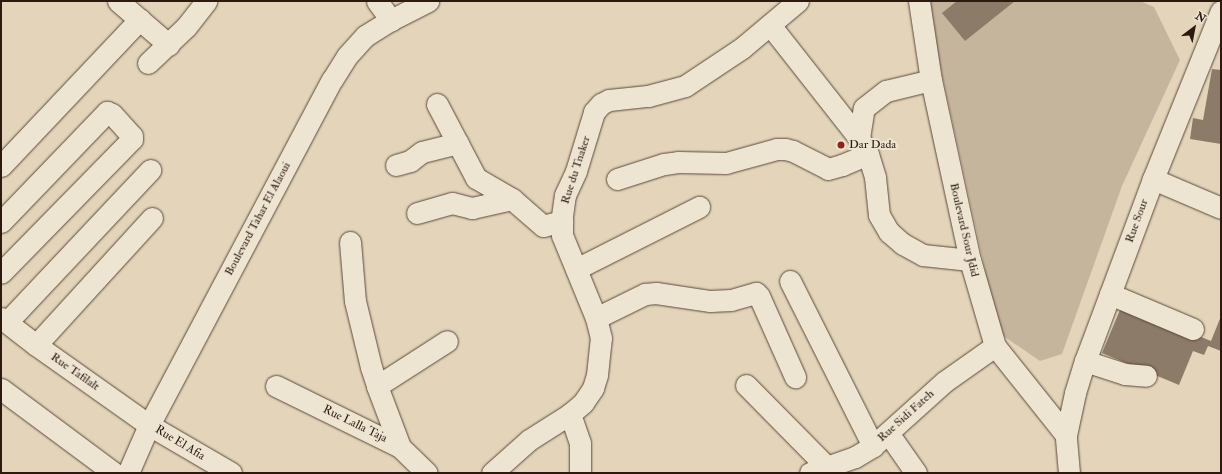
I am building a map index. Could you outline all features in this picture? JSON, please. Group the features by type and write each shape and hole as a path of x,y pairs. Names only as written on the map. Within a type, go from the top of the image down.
{"street":[{"path":"118,1 169,45"},
{"path":"148,63 169,45 190,23 206,1"},
{"path":"377,1 391,20"},
{"name":"Boulevard Tahar El Alaoui","path":"128,473 149,425 332,80 347,56 365,36 391,20 428,1"},
{"name":"Rue du Tnaker","path":"492,473 529,440 570,414 583,403 593,388 597,376 601,338 596,318 562,235 565,195 576,171 594,112 601,104 609,100 648,96 685,86 713,69 770,25 798,1"},
{"name":"Boulevard Sour Jdid","path":"919,1 931,80 970,260 995,346 1066,435"},
{"name":"Rue Sour","path":"1069,473 1066,435 1075,393 1085,361 1153,179 1221,11"},
{"path":"1,166 140,19"},
{"path":"770,25 864,146"},
{"path":"931,80 886,91 864,108 864,146 877,188 877,209 890,232 903,244 923,255 970,260"},
{"path":"437,104 476,178 512,199 543,226 562,221"},
{"path":"1,222 107,112 112,114 132,136 132,139 1,273"},
{"path":"396,165 410,161 422,152 458,143"},
{"path":"617,179 664,164 678,162 726,163 776,149 785,149 793,152 828,169 842,165 864,146"},
{"path":"4,320 150,170"},
{"path":"1153,179 1221,208"},
{"path":"417,213 452,204 472,208 512,199"},
{"path":"576,268 699,207"},
{"path":"36,345 152,218"},
{"path":"350,242 355,301 377,386 400,447"},
{"path":"790,281 880,440 916,473"},
{"path":"596,318 645,294 656,293 710,301 731,300 756,293 759,296 795,377"},
{"path":"1110,294 1193,329"},
{"name":"Rue Tafilalt","path":"4,320 36,345 149,425"},
{"path":"377,386 446,341"},
{"name":"Rue Sidi Fateh","path":"828,469 855,457 880,440 944,382 995,346"},
{"path":"1085,361 1125,374 1146,376"},
{"path":"746,385 828,469"},
{"name":"Rue Lalla Taja","path":"276,386 400,447 427,473"},
{"path":"4,398 114,473"},
{"path":"570,414 580,443 580,473"},
{"name":"Rue El Afia","path":"149,425 231,473"}],"shaded area":[{"path":"1140,1 1154,7 1180,60 1122,186 1062,354 1040,361 999,333 926,2"}],"building":[{"path":"957,1 1015,1 965,41 942,13"},
{"path":"1212,69 1221,70 1221,144 1190,139 1193,118 1203,120"},
{"path":"1122,305 1211,341 1221,316 1221,351 1208,346 1204,355 1193,351 1179,385 1102,353"}],"place":[{"name":"Dar Dada","path":"841,145"}]}
